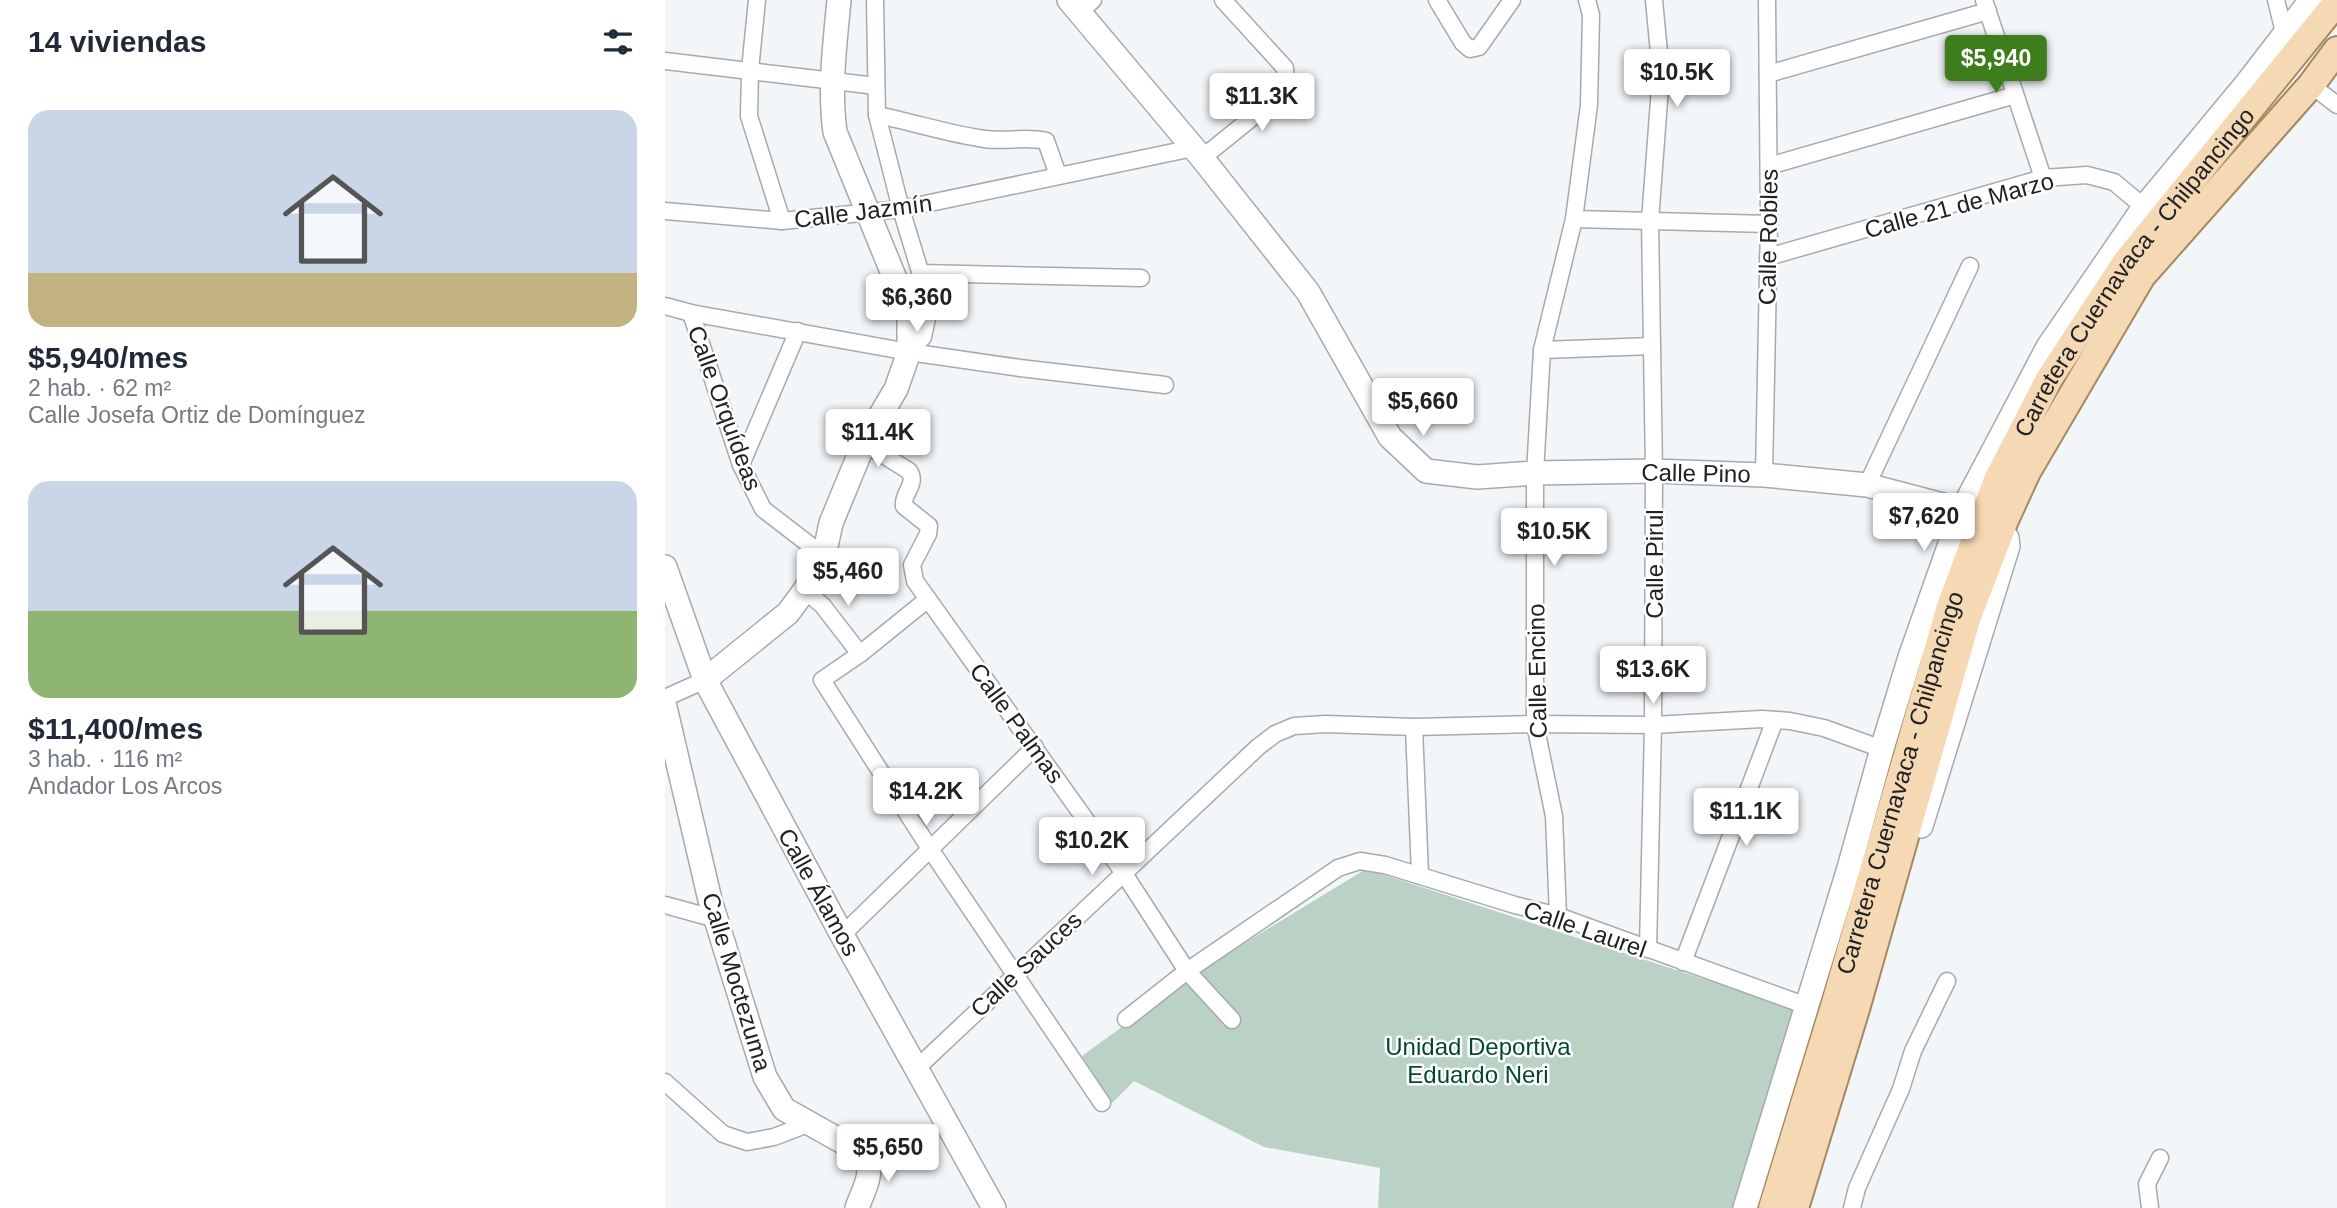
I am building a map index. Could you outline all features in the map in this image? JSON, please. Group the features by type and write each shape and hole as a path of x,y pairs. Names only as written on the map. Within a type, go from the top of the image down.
{"main road":[{"name":"Carretera Cuernavaca - Chilpancingo","path":"1772,1208 1950,607 1997,480 2049,379 2125,263 2337,2"},
{"name":"Carretera Cuernavaca - Chilpancingo","path":"1795,1208 1856,1009 1968,616 2005,520 2027,472 2142,276 2311,85 2337,50"}],"street":[{"path":"757,0 750,70 749,116 782,221"},
{"path":"665,698 705,680 788,613 805,590 824,556 831,523 864,443 896,389 909,352 909,313 835,132 833,80 839,0"},
{"path":"875,0 877,115 901,209 930,304 923,337 909,352"},
{"path":"1080,4 1198,153 1280,95 1286,80 1285,68 1223,0"},
{"path":"1437,0 1463,43 1470,49 1479,47 1513,0"},
{"name":"Calle Encino","path":"1558,916 1554,816 1535,724 1535,473 1542,349 1574,219 1590,105 1591,15 1587,0"},
{"name":"Calle Pirul","path":"1648,949 1653,724 1654,471 1650,221 1661,74 1654,0"},
{"name":"Calle Robles","path":"1764,475 1769,224 1767,0"},
{"path":"2276,0 2285,36"},
{"path":"1745,1208 1910,657 1962,510 2048,347 2144,207 2285,36 2311,0"},
{"path":"1768,74 1986,6 2043,178"},
{"path":"665,61 876,86"},
{"path":"2311,85 2337,106"},
{"path":"1769,166 2015,95"},
{"path":"877,115 963,136 994,140 1046,141 1058,175"},
{"name":"Calle Jazmín","path":"665,211 782,221 823,218 901,209 1058,175 1198,153"},
{"name":"Calle Pino","path":"1198,153 1308,292 1390,437 1426,471 1477,477 1654,471 1764,475 1867,485 1962,510"},
{"name":"Calle 21 de Marzo","path":"1768,257 2043,178 2087,175 2114,182 2144,207"},
{"path":"1574,219 1769,224"},
{"path":"1867,485 1970,266"},
{"path":"921,273 1142,278"},
{"path":"665,306 909,352 1165,385"},
{"name":"Calle Orquídeas","path":"691,313 741,465 763,509 824,556"},
{"path":"741,465 797,331"},
{"path":"1542,349 1652,346"},
{"name":"Calle Palmas","path":"864,443 909,471 912,476 904,506 929,526 928,534 912,565 915,581 1123,872 1187,971 1232,1020"},
{"path":"1807,1208 1955,713 2008,546 2005,520"},
{"name":"Calle Álamos","path":"665,567 705,680 842,935 994,1208"},
{"path":"805,590 823,606 860,654"},
{"path":"928,599 860,654 822,680 930,849 1102,1103"},
{"name":"Calle Moctezuma","path":"665,707 716,919 765,1077 784,1109 867,1158 870,1169 857,1208"},
{"path":"1420,875 1414,727 1775,720 1824,728 1882,749"},
{"path":"1683,962 1775,720"},
{"name":"Calle Sauces","path":"918,1068 1123,872 1275,734 1294,726 1325,724 1414,727"},
{"path":"842,935 1035,747"},
{"name":"Calle Laurel","path":"1187,971 1338,868 1360,861 1385,865 1558,916 1807,1006"},
{"path":"665,905 716,919"},
{"path":"1126,1019 1187,971"},
{"path":"1852,1208 1857,1188 1901,1089 1913,1051 1947,981"},
{"path":"665,1082 723,1134 747,1142 775,1137 808,1124"},
{"path":"2150,1208 2147,1184 2160,1158"}],"green space":[{"name":"Unidad Deportiva Eduardo Neri","path":"1366,869 1799,1010 1754,1208 1378,1208 1380,1168 1264,1147 1134,1081 1111,1104 1082,1056 1200,970"}]}
